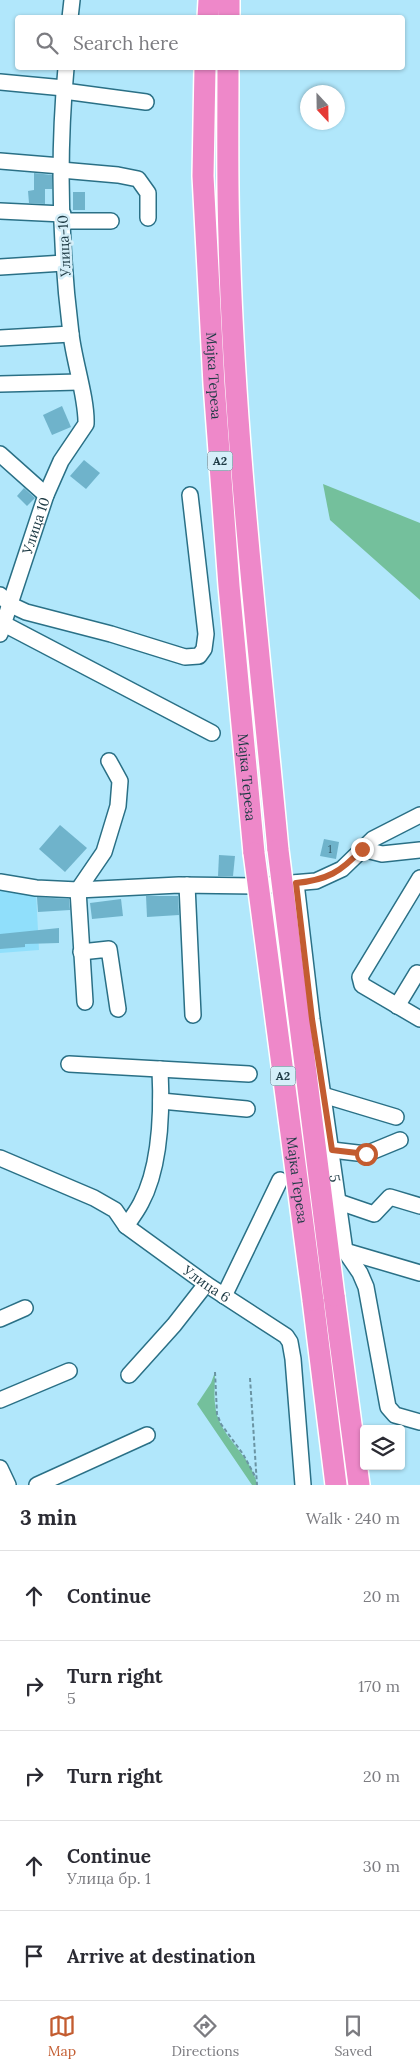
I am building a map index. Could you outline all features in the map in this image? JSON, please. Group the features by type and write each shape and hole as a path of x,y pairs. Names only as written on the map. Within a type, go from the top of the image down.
{"highway":[{"path":"208,15 209,0"},
{"path":"229,15 230,0"},
{"name":"Мајка Тереза","path":"205,70 203,176 214,375 230,605 254,852 336,1485"},
{"name":"Мајка Тереза","path":"228,70 229,238 245,503 278,850 359,1485"}],"street":[{"path":"70,15 72,0"},
{"name":"Улица-10","path":"66,70 61,168 64,263 71,334 86,424"},
{"path":"0,82 64,89 146,102"},
{"path":"0,161 138,179 148,193 148,218"},
{"path":"0,211 111,221"},
{"path":"0,267 64,263"},
{"path":"0,338 71,334"},
{"path":"0,384 79,382"},
{"name":"Улица 10","path":"2,629 5,600 46,495 61,461 86,424"},
{"path":"0,454 46,495"},
{"path":"5,600 26,612 112,634 185,657 199,656 204,649 206,634 190,495"},
{"path":"2,629 212,733"},
{"path":"85,1002 78,890 104,852 118,806 120,781 109,760"},
{"path":"0,882 36,888 78,890 188,885 256,886 316,882 342,869 374,839 420,815"},
{"path":"362,849 382,854 420,850"},
{"path":"420,878 360,977 362,985 420,1019"},
{"name":"5","path":"296,883 345,1251 360,1273 366,1287 388,1407 394,1415 420,1422"},
{"path":"188,885 193,1015"},
{"path":"81,952 110,949 118,1009"},
{"path":"397,1006 417,972"},
{"path":"69,1064 248,1074"},
{"path":"126,1226 142,1202 153,1169 161,1101 160,1069"},
{"path":"323,1095 396,1117"},
{"path":"161,1101 247,1110"},
{"path":"332,1150 366,1154 400,1140"},
{"name":"Улица 6","path":"0,1158 94,1198 115,1210 126,1226 206,1284 281,1332 290,1342 303,1485"},
{"path":"224,1296 280,1180"},
{"path":"339,1202 374,1214 390,1197 420,1206"},
{"path":"345,1251 420,1273"},
{"path":"129,1375 174,1325 206,1284"},
{"path":"0,1319 25,1308"},
{"path":"0,1400 69,1371"},
{"path":"37,1485 147,1435"},
{"path":"0,1468 8,1485"}],"path":[{"path":"215,1372 217,1414 221,1424 243,1454 258,1485"},
{"path":"250,1378 256,1478"}],"shaded area":[{"path":"0,890 36,892 39,950 0,953"}],"green space":[{"path":"323,484 420,523 420,600 330,520"},
{"path":"215,1372 217,1415 226,1433 250,1466 257,1485 252,1485 197,1404 211,1383"}],"building":[{"path":"34,173 52,175 52,189 45,189 45,204 29,203 28,191 34,190"},
{"path":"73,192 85,192 85,210 73,210"},
{"path":"62,406 71,427 52,435 43,415"},
{"path":"84,460 100,473 86,489 70,476"},
{"path":"24,488 35,498 27,506 17,496"},
{"path":"60,825 87,848 65,872 39,849"},
{"path":"324,839 339,842 336,859 320,856"},
{"path":"219,855 235,856 233,876 218,876"},
{"path":"146,896 178,896 179,915 147,917"},
{"path":"37,897 69,899 70,910 38,912"},
{"path":"121,899 123,916 92,919 90,903"},
{"path":"59,928 59,943 25,944 25,947 0,949 0,934"}],"route":[{"path":"362,849 342,869 328,877 316,882 296,883 312,1019 332,1150 366,1154"}]}
